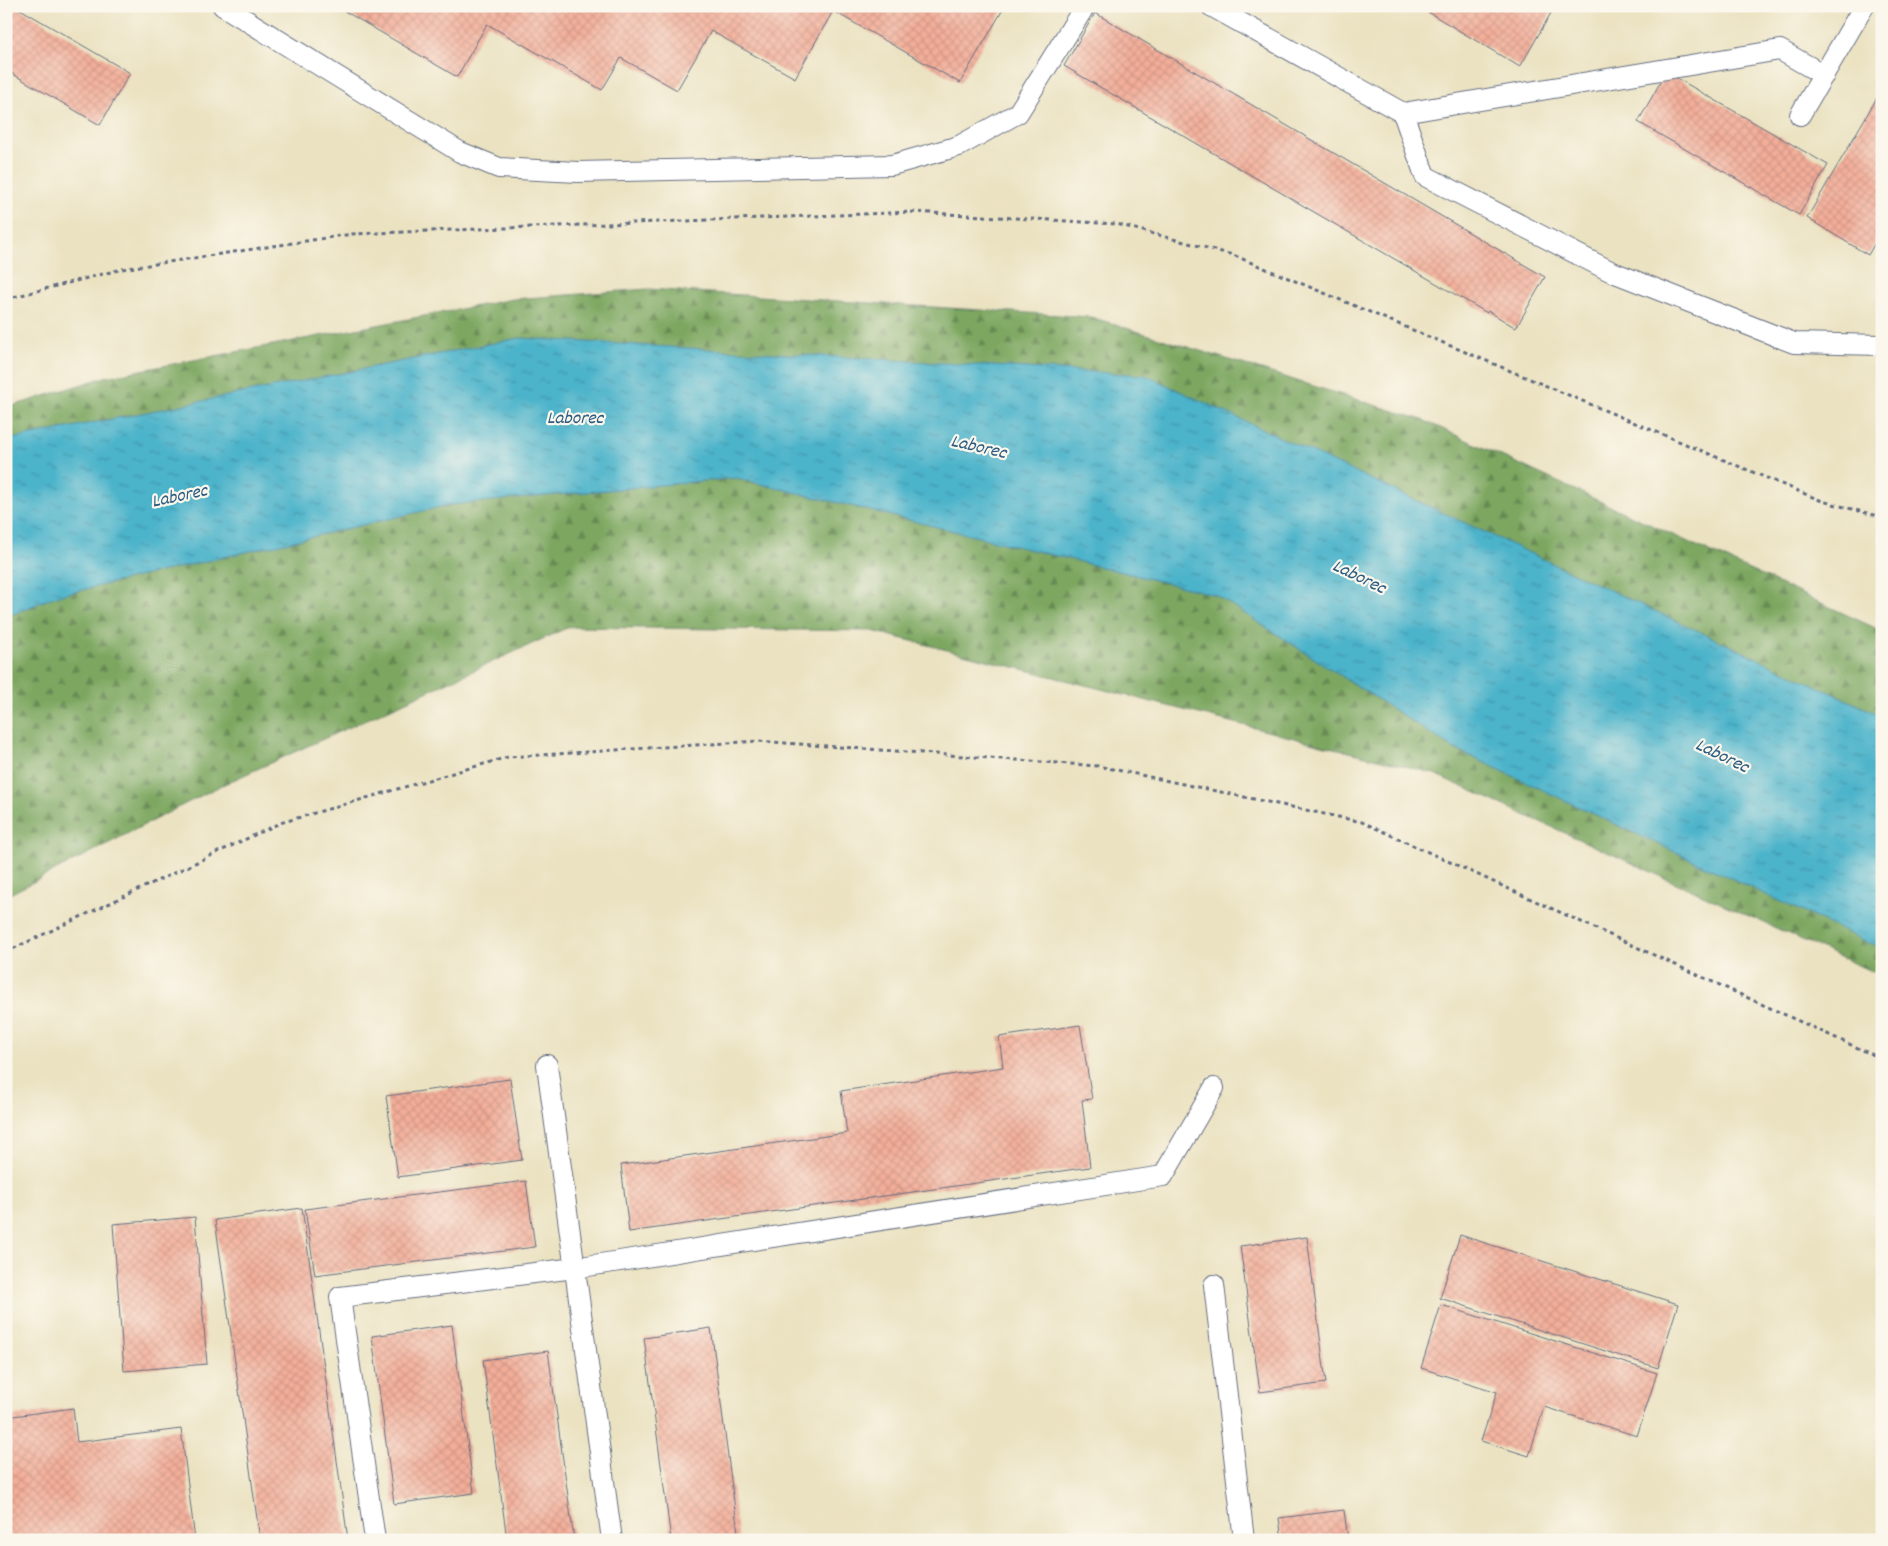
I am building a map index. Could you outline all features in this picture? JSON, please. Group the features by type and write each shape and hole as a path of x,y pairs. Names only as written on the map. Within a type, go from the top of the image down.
{"lane":[{"path":"223,6 460,152 499,168 578,172 892,165 959,146 1018,113 1085,6"},
{"path":"1211,6 1403,113 1780,50 1824,75"},
{"path":"1800,115 1864,6"},
{"path":"1403,113 1425,176 1610,271 1794,343 1882,345"},
{"path":"547,1065 612,1540"},
{"path":"375,1540 340,1297 575,1268 1163,1176 1214,1088"},
{"path":"1214,1285 1244,1540"}],"path":[{"path":"6,299 122,268 352,234 915,212 1117,224 1233,255 1822,502 1878,516 1882,519"},
{"path":"1878,516 1882,510"},
{"path":"6,952 280,823 508,757 758,741 1098,766 1362,822 1882,1059"}],"green space":[{"path":"648,289 1091,317 1423,420 1882,631 1882,976 1432,773 872,631 569,627 220,786 6,896 6,408 105,377 513,299"}],"water":[{"name":"Laborec","path":"519,338 1145,375 1882,716 1882,949 1453,748 1216,595 736,478 449,505 56,596 6,617 6,440"}],"building":[{"path":"6,6 15,6 130,73 100,125 6,70"},
{"path":"336,6 1005,6 960,83 833,11 795,78 711,31 677,90 621,58 602,90 487,24 457,77"},
{"path":"1418,6 1555,6 1520,67"},
{"path":"1095,13 1545,277 1516,328 1488,311 1487,313 1064,66"},
{"path":"1666,72 1828,165 1799,215 1638,122"},
{"path":"1882,89 1882,231 1868,255 1807,218"},
{"path":"1080,1025 1092,1099 1082,1100 1090,1167 629,1232 621,1165 847,1133 841,1091 1003,1067 999,1037"},
{"path":"510,1079 522,1160 398,1177 386,1096"},
{"path":"526,1181 535,1247 315,1275 305,1209"},
{"path":"302,1208 348,1540 260,1540 215,1220"},
{"path":"195,1217 207,1364 124,1371 113,1224"},
{"path":"1460,1235 1678,1304 1658,1368 1440,1298"},
{"path":"1307,1237 1326,1383 1260,1392 1240,1246"},
{"path":"1441,1305 1657,1373 1637,1436 1544,1407 1529,1456 1481,1441 1497,1392 1421,1368"},
{"path":"452,1325 474,1493 394,1504 372,1336"},
{"path":"711,1328 739,1540 671,1540 644,1338"},
{"path":"548,1351 574,1540 507,1540 483,1360"},
{"path":"73,1408 77,1442 181,1429 195,1540 6,1540 6,1417"},
{"path":"1344,1510 1348,1540 1282,1540 1279,1518"}]}
